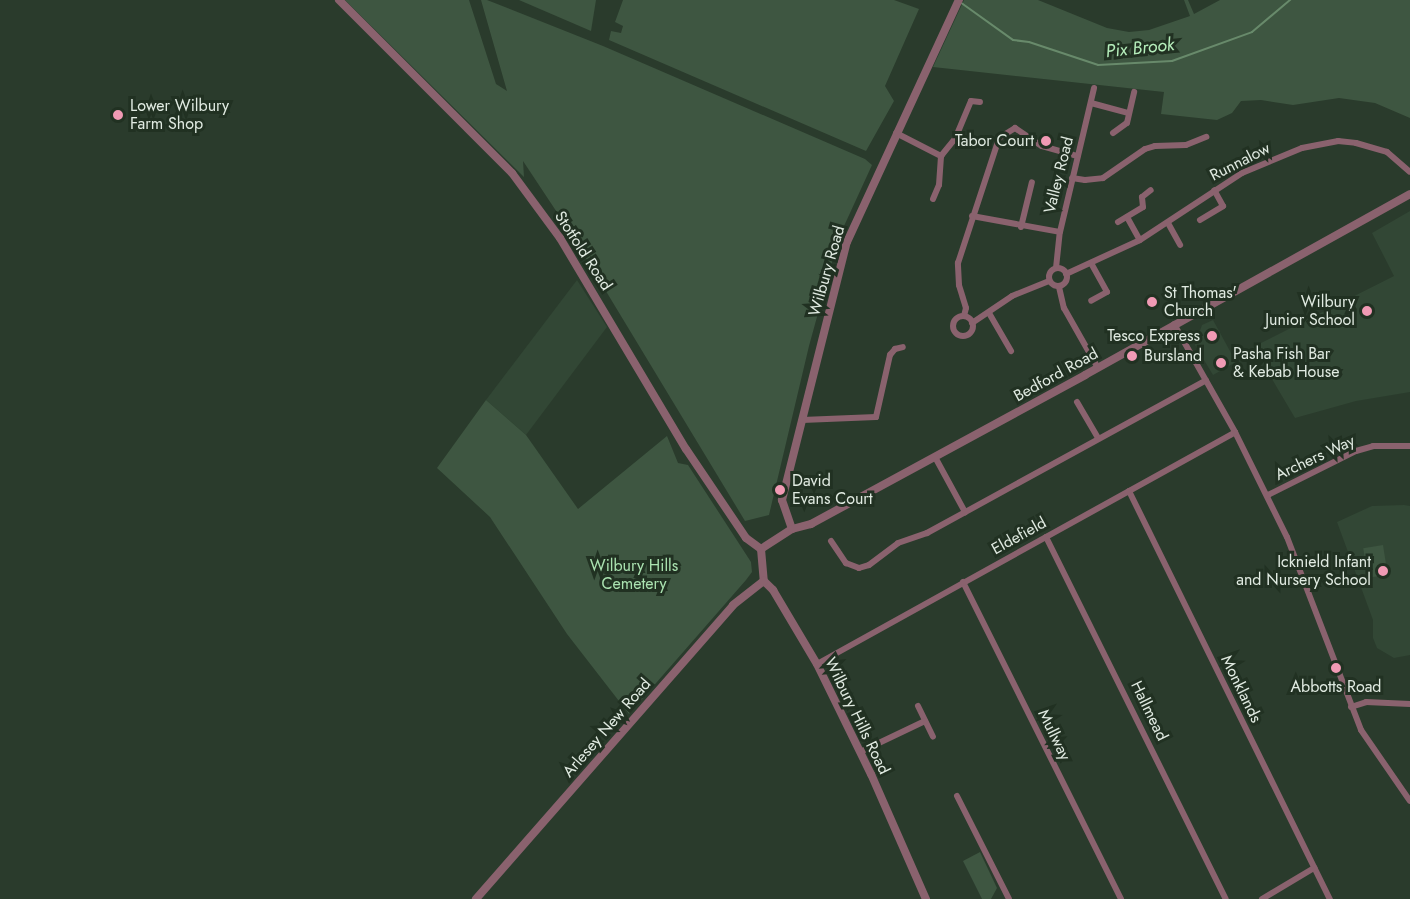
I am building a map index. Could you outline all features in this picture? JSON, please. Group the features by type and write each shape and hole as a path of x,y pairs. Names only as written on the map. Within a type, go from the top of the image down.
{"street":[{"name":"Stotfold Road","path":"339,0 512,173 560,238 686,449 747,538 761,549"},
{"name":"Wilbury Road","path":"792,529 782,500 847,242 958,4"},
{"name":"Valley Road","path":"1056,268 1060,232 1094,88"},
{"path":"1113,133 1127,123 1134,92"},
{"path":"933,199 939,185 941,156 955,139 971,101 980,102"},
{"path":"1091,103 1129,113"},
{"path":"1049,281 1012,296 972,323 968,334 957,334 954,330 954,322 964,316 966,308 959,285 958,263 999,138 1009,129 1015,128 1042,146 1078,156"},
{"path":"896,133 941,156"},
{"path":"1072,178 1094,180 1103,177 1145,149 1155,146 1186,145 1206,138"},
{"name":"Runnalow","path":"1066,274 1140,240 1242,173 1302,148 1338,141 1356,142 1387,152 1410,172"},
{"path":"1021,226 1032,182"},
{"path":"1118,222 1143,207 1142,197 1151,190"},
{"path":"1200,220 1223,206 1214,190"},
{"name":"Bedford Road","path":"761,549 792,529 811,524 1098,368 1410,194"},
{"path":"972,216 1060,232"},
{"path":"1127,217 1140,240"},
{"path":"1168,223 1180,245"},
{"path":"1091,263 1107,292 1091,301"},
{"path":"1049,281 1050,273 1056,268 1062,269 1066,274 1066,282 1059,287"},
{"path":"1049,281 1059,287 1064,308 1098,368"},
{"path":"989,313 1011,351"},
{"path":"964,316 972,323"},
{"path":"1174,324 1268,495 1306,585 1350,706 1369,745 1410,801"},
{"path":"802,420 876,417 890,355 895,348 903,347"},
{"path":"831,541 846,563 864,567 898,543 927,533 1206,380"},
{"name":"Bedford Road","path":"1077,402 1098,438"},
{"name":"Eldefield","path":"817,664 1235,432"},
{"name":"Archers Way","path":"1268,495 1356,451 1373,446 1410,446"},
{"path":"935,457 965,512"},
{"name":"Monklands","path":"1129,490 1330,899"},
{"name":"Hallmead","path":"1046,537 1226,899"},
{"path":"761,549 764,581"},
{"name":"Wilbury Hills Road","path":"764,581 773,590 817,664 860,752 926,899"},
{"name":"Arlesey New Road","path":"476,899 733,605 764,581"},
{"name":"Mullway","path":"963,582 1121,899"},
{"path":"1350,706 1366,702 1410,705"},
{"path":"918,706 933,737"},
{"path":"860,752 925,721"},
{"path":"957,796 1006,898"},
{"path":"1262,899 1314,868"}],"shaded area":[{"name":"Wilbury Junior School","path":"1410,211 1410,392 1356,401 1295,418 1253,347 1394,276 1372,233"},
{"path":"577,280 607,327 526,435 486,400"},
{"path":"1213,320 1236,362 1213,375 1195,345 1202,325"},
{"name":"Icknield Infant and Nursery School","path":"1372,506 1410,506 1410,655 1394,658 1377,648 1373,638 1373,620 1337,522"}],"green space":[{"path":"345,0 469,0 496,84 507,91 481,0 487,0 603,46 865,159 872,165 839,237 809,346 769,515 745,521 572,235 523,161 524,177"},
{"path":"519,0 596,0 591,31"},
{"path":"623,0 894,0 919,9 885,86 894,101 866,151 609,40 611,31 621,33 623,26 615,22"},
{"path":"964,0 1038,0 1107,28 1129,32 1149,30 1190,16 1184,0 1188,0 1194,14 1220,0 1410,0 1410,118 1375,103 1339,98 1293,105 1261,100 1241,101 1232,113 1217,120 1161,114 1164,92 933,67"},
{"name":"Wilbury Hills Cemetery","path":"486,400 526,435 578,509 667,436 678,463 688,465 751,562 752,572 746,580 629,714 567,634 490,517 437,468"},
{"path":"1383,545 1388,575 1368,578 1363,548"},
{"path":"980,852 997,888 991,899 982,899 963,861"}],"waterway":[{"name":"Pix Brook","path":"960,2 1013,40 1029,42 1098,65 1172,61 1252,32 1290,0"}],"place":[{"name":"Lower Wilbury Farm Shop","path":"118,115"},
{"name":"Tabor Court","path":"1046,141"},
{"name":"St Thomas' Church","path":"1152,302"},
{"name":"Wilbury Junior School","path":"1367,311"},
{"name":"Tesco Express","path":"1212,336"},
{"name":"Bursland","path":"1132,356"},
{"name":"Pasha Fish Bar & Kebab House","path":"1221,363"},
{"name":"David Evans Court","path":"780,490"},
{"name":"Icknield Infant and Nursery School","path":"1383,571"},
{"name":"Abbotts Road","path":"1336,668"}]}
